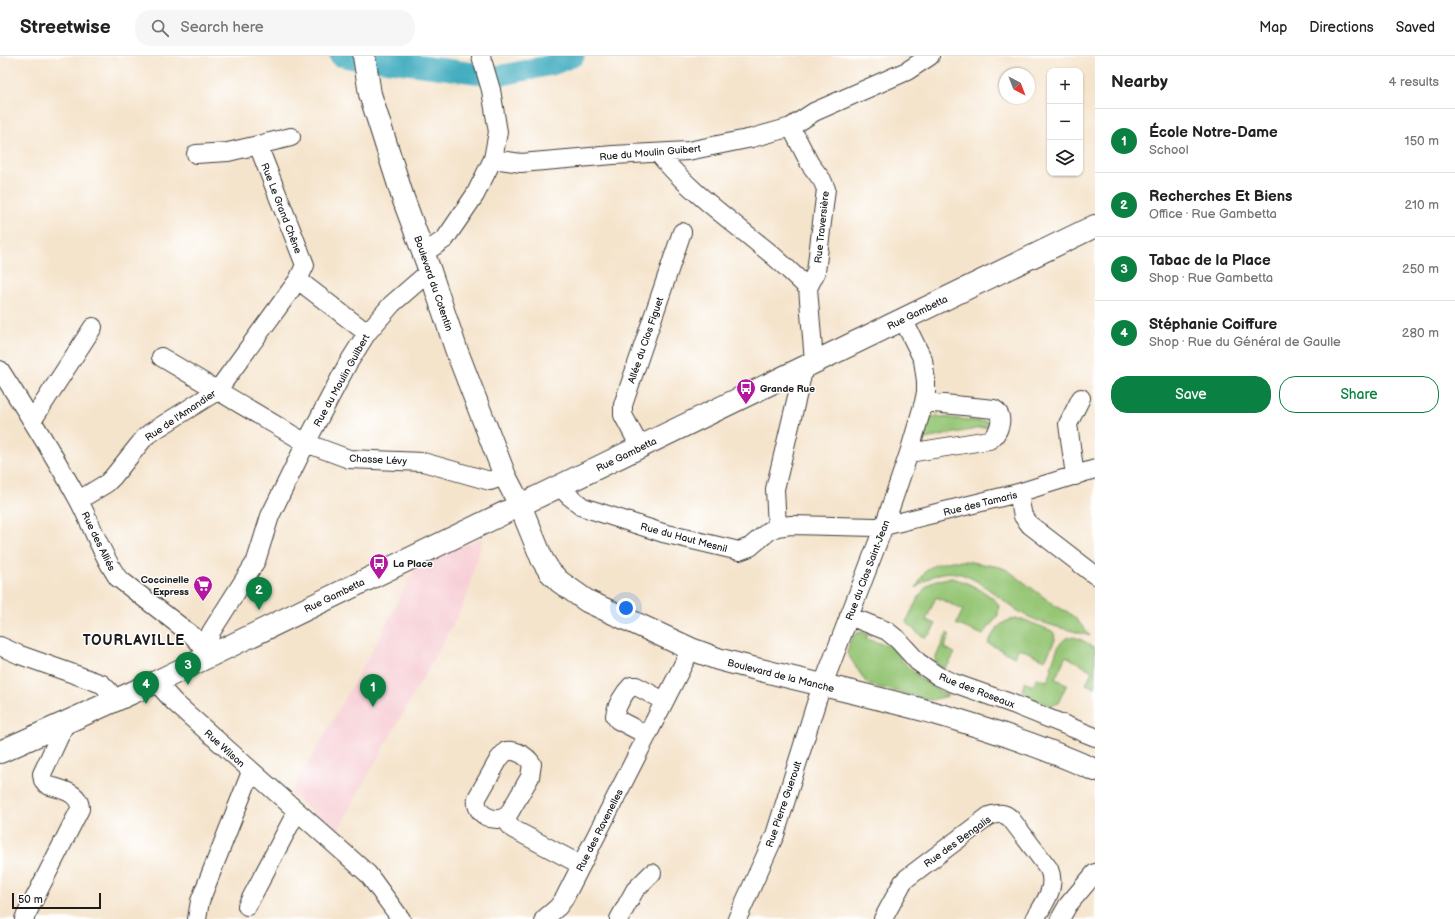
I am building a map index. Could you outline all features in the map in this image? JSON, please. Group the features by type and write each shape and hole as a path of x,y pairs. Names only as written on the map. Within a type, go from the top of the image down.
{"main road":[{"name":"Boulevard du Cotentin","path":"364,56 370,94 403,198 427,262 456,349 505,476 520,505"},
{"name":"Rue Gambetta","path":"0,752 156,682 640,446 1094,229"},
{"name":"Boulevard de la Manche","path":"520,505 542,559 550,572 564,586 587,601 691,649 723,660 910,707 963,722 1042,748 1095,770"}],"street":[{"name":"Rue du Moulin Guibert","path":"493,159 521,164 613,154 688,151 752,138 791,127 814,112 907,71 930,56"},
{"path":"427,262 445,239 475,195 493,159 498,132 483,63"},
{"name":"Rue Traversière","path":"791,127 810,164 822,180 826,189 816,272 808,288"},
{"path":"196,154 228,152 291,136"},
{"name":"Rue Le Grand Chêne","path":"258,145 305,265 298,280"},
{"path":"658,153 674,173 698,195 762,246 808,288 809,365 775,489 777,527"},
{"name":"Allée du Clos Figuet","path":"640,446 623,415 623,405 682,232"},
{"name":"Rue du Moulin Guilbert","path":"210,656 209,640 211,632 256,561 270,516 347,365 367,333 427,262"},
{"path":"298,280 367,333"},
{"name":"Rue de l'Amandier","path":"79,500 110,480 145,437 150,433 217,391 298,280"},
{"name":"Rue du Clos Saint-Jean","path":"823,686 884,526 909,453 924,402 926,386 923,360 903,319"},
{"path":"32,421 93,327"},
{"name":"Chasse Lévy","path":"161,357 306,443 349,459 423,462 490,481 505,476"},
{"name":"Rue des Alliés","path":"0,370 79,500 110,567 118,578 193,636 210,656"},
{"path":"1075,476 1068,424 1081,398"},
{"path":"909,453 989,440 999,431 1000,417 997,411 924,402"},
{"name":"Rue des Tamaris","path":"884,526 1018,493 1095,469"},
{"name":"Rue du Haut Mesnil","path":"559,486 583,507 663,533 735,550 750,548 769,531 777,527 791,525 884,526"},
{"path":"1018,493 1023,516 1030,525 1095,575"},
{"name":"Rue des Roseaux","path":"850,616 887,632 898,640 918,662 938,676 1095,737"},
{"path":"0,646 20,655 102,684 109,691 113,701"},
{"name":"Rue des Ravenelles","path":"544,919 562,903 691,649"},
{"name":"Rue Wilson","path":"156,682 174,702 251,772 368,874 401,919"},
{"path":"647,735 618,720 615,716 626,690 631,686 636,686 664,701"},
{"name":"Rue Pierre Gueroult","path":"737,919 774,835 817,700 823,686"},
{"path":"24,919 80,809 79,801 73,794 47,785 42,777 66,722"},
{"path":"197,919 200,901 251,772"},
{"path":"247,906 297,811"},
{"name":"Rue des Bengalis","path":"883,919 903,882 907,878 989,816 997,814 1007,815 1011,819 1049,869 1052,878 1052,885 1045,902 1035,919"},
{"path":"504,818 513,829 581,865"},
{"path":"620,919 635,890 652,873"},
{"path":"1045,902 1062,916 1072,900 1095,873"}],"shaded area":[{"path":"483,537 468,593 457,617 337,831 334,830 291,794 374,647 416,567"}],"green space":[{"path":"931,416 996,423 990,426 925,439 924,438"},
{"path":"952,561 965,561 1000,567 1009,571 1057,607 1068,612 1078,621 1090,636 1031,618 972,578 959,574 945,573 931,577 916,588 923,575 929,568 938,564"},
{"path":"952,578 971,585 996,601 999,606 998,615 983,635 956,624 963,610 936,597 926,620 936,624 930,634 925,637 921,636 906,622 915,605 922,592 931,583 936,580"},
{"path":"1015,619 1022,619 1054,633 1055,640 1045,660 1019,648 1014,657 988,643 998,627 1005,622"},
{"path":"861,632 868,634 866,639 889,646 922,680 948,696 931,700 869,685 847,653 853,637"},
{"path":"947,633 950,635 944,648 955,653 949,664 944,669 936,663 935,659"},
{"path":"1068,637 1079,639 1095,648 1095,688 1086,684 1092,671 1066,656 1055,679 1067,684 1058,703 1051,706 1026,696 1022,690 1025,682 1033,686 1037,678 1047,681 1052,670 1051,667 1057,650 1061,643"}],"waterway":[{"path":"340,56 353,59"},
{"path":"375,60 498,76 552,65 574,56"}],"place":[{"name":"Grande Rue","path":"746,405"},
{"name":"La Place","path":"379,580"},
{"name":"Coccinelle Express","path":"203,602"},
{"name":"Recherches Et Biens","path":"259,610"},
{"name":"Tabac de la Place","path":"188,685"},
{"name":"Stéphanie Coiffure","path":"146,704"},
{"name":"École Notre-Dame","path":"373,707"}],"district":[{"name":"TOURLAVILLE","path":"134,640"}]}
